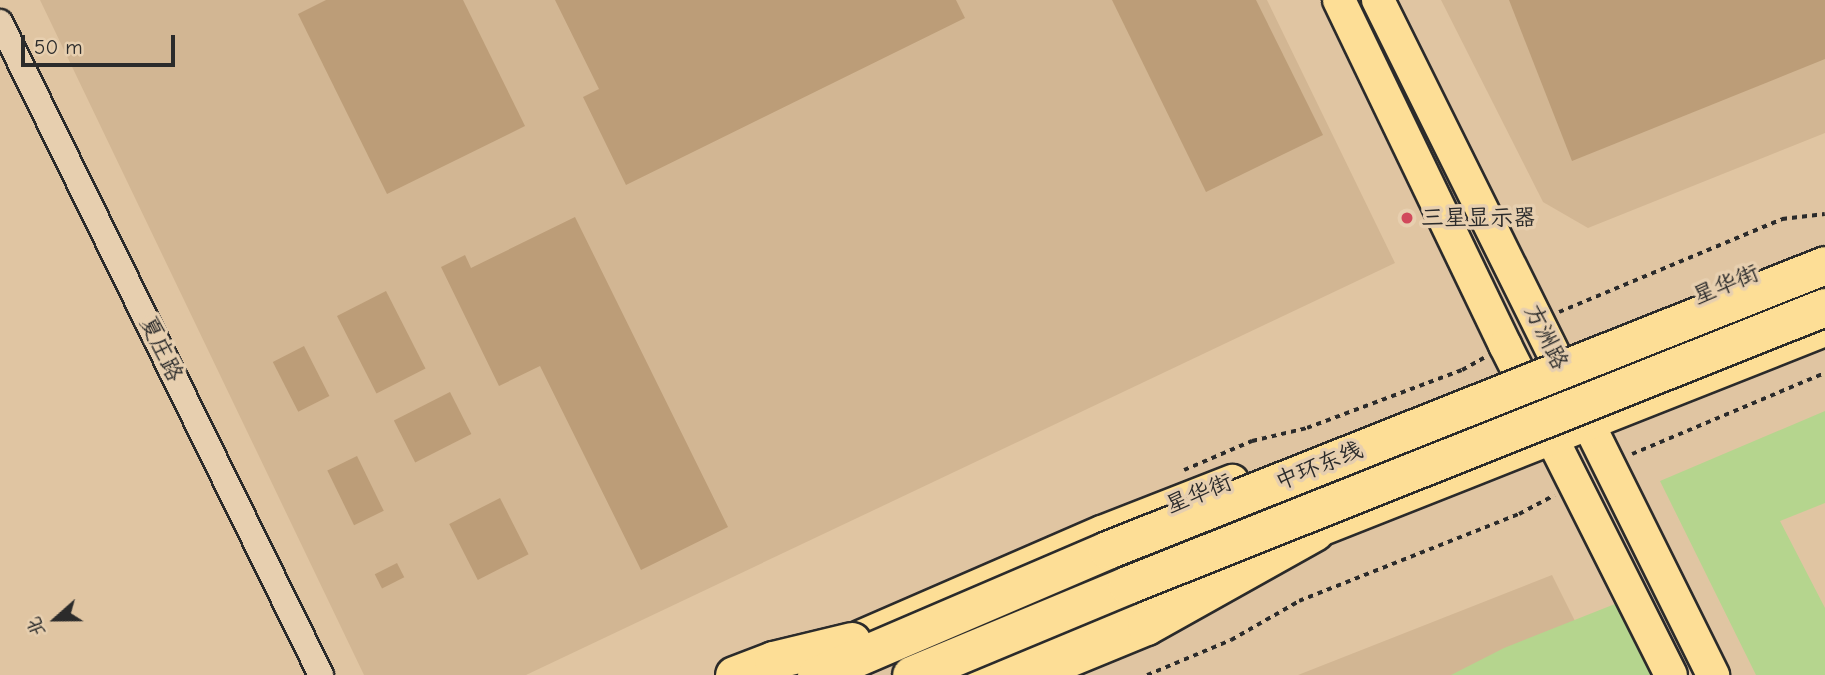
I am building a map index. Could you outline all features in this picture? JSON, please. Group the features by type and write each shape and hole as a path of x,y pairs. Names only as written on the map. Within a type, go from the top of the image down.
{"highway":[{"name":"中环东线","path":"816,675 938,620 1825,265"},
{"name":"中环东线","path":"911,675 1127,585 1825,307"},
{"path":"1027,675 1146,626 1314,532"},
{"path":"734,675 773,660 938,620"}],"main road":[{"name":"方洲路","path":"1339,0 1551,439 1671,675"},
{"name":"方洲路","path":"1378,0 1713,675"},
{"name":"星华街","path":"773,675 1511,356 1554,353 1825,245"},
{"path":"976,675 1314,532 1825,330"}],"street":[{"name":"夏庄路","path":"0,22 321,675"}],"path":[{"path":"1540,325 1571,305 1782,219 1825,214"},
{"path":"1178,472 1252,441 1307,428 1462,370 1511,356"},
{"path":"1609,465 1825,373"},
{"path":"1147,675 1231,640 1299,601 1519,514 1575,483"}],"shaded area":[{"path":"40,0 1267,0 1395,263 526,675 364,675"},
{"path":"1441,0 1825,0 1825,133 1588,228 1543,202"},
{"path":"1552,575 1602,675 1298,675"}],"green space":[{"path":"1825,411 1825,503 1780,521 1825,608 1825,675 1756,675 1660,481"},
{"path":"1615,604 1653,675 1451,675 1504,648"}],"building":[{"path":"326,0 463,0 525,126 387,194 298,14"},
{"path":"555,0 956,0 965,18 626,185 583,97 599,89"},
{"path":"1112,0 1256,0 1323,135 1206,192"},
{"path":"1509,0 1825,0 1825,59 1572,161"},
{"path":"575,217 728,527 641,570 540,366 499,386 441,267 465,255 471,268"},
{"path":"386,291 425,369 376,393 337,316"},
{"path":"304,346 329,396 298,412 273,362"},
{"path":"450,392 471,434 415,462 394,421"},
{"path":"357,456 384,511 354,525 327,470"},
{"path":"500,498 529,554 478,580 449,524"},
{"path":"397,563 404,577 382,589 375,574"}],"place":[{"name":"三星显示器","path":"1407,218"}]}
